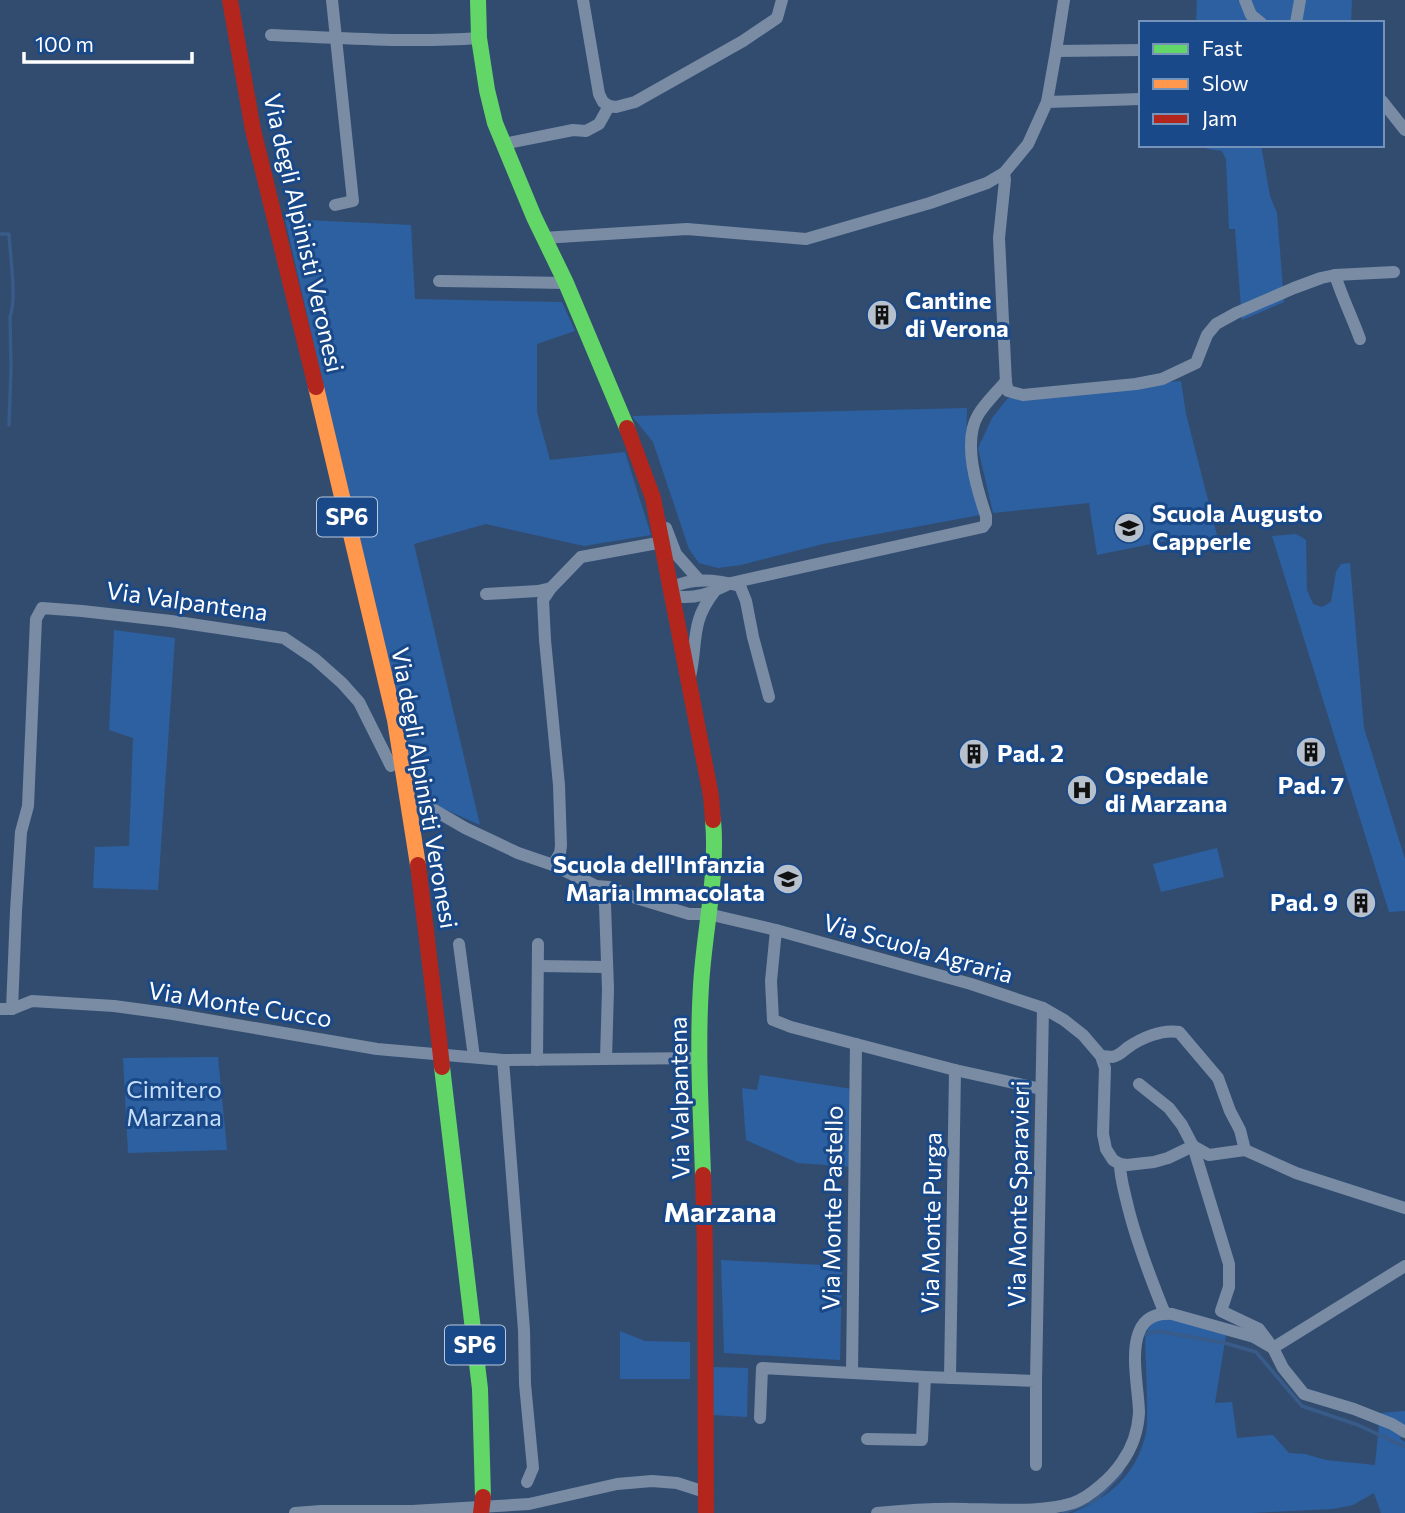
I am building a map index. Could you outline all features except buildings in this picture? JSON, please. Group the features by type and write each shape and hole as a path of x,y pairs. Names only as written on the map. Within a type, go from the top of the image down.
{"main road":[{"name":"Via degli Alpinisti Veronesi","path":"230,0 253,130 395,720 409,801 480,1389 482,1505"},
{"name":"Via Valpantena","path":"478,0 479,38 495,123 638,452 653,498 711,796 715,867 701,986 700,1058 706,1261 706,1513"}],"street":[{"path":"332,0 354,201 335,205"},
{"path":"583,0 599,94 603,102 616,107 635,102 743,41 777,18 782,0"},
{"path":"543,238 687,229 806,239 930,203 987,183 1004,173 1028,144 1047,102 1064,0"},
{"path":"1245,0 1251,15 1258,21"},
{"path":"1296,21 1300,0"},
{"path":"271,35 407,40 479,38"},
{"path":"1056,51 1139,50"},
{"path":"1047,102 1139,99"},
{"path":"1384,104 1405,131"},
{"path":"503,144 573,130 586,131 599,124 609,106"},
{"path":"1004,173 999,238 1006,381 1008,391 1023,395 1162,379 1196,363 1207,335 1216,324 1236,313 1294,288 1335,275 1394,272"},
{"path":"987,183 998,205 1000,220"},
{"path":"1335,275 1360,339"},
{"path":"439,281 566,283"},
{"path":"768,697 746,601 740,586 730,583 699,580 678,584 672,592 690,598 714,592 730,583 983,527 986,516 973,463 971,441 977,417 1006,381"},
{"path":"653,498 676,554 699,580"},
{"path":"553,865 561,846 559,785 543,600 551,588 582,557 663,542"},
{"path":"486,594 551,588"},
{"path":"689,682 694,659 696,625 702,609 714,592"},
{"name":"Via Valpantena","path":"6,1009 21,832 28,806 36,619 42,608 171,621 284,638 315,659 359,702 391,766"},
{"path":"417,800 465,828 596,886 609,887 689,914 708,914"},
{"path":"596,886 605,905 606,1059"},
{"name":"Via Scuola Agraria","path":"708,914 971,984 1043,1008 1083,1035 1101,1056"},
{"path":"776,930 771,981 773,1020 856,1044 1041,1089"},
{"path":"459,944 474,1057"},
{"path":"537,1060 538,944"},
{"path":"538,966 607,967"},
{"name":"Via Monte Cucco","path":"6,1009 32,1002 114,1006 377,1049 503,1060 700,1058"},
{"name":"Via Monte Sparavieri","path":"1036,1465 1043,1008"},
{"path":"1194,1146 1168,1158 1137,1165 1120,1164 1109,1155 1103,1134 1105,1068 1101,1056 1118,1055 1154,1035 1180,1032 1218,1078 1240,1130 1245,1150"},
{"name":"Via Monte Pastello","path":"852,1373 856,1044"},
{"path":"503,1060 533,1468 527,1482"},
{"name":"Via Monte Purga","path":"950,1377 956,1069"},
{"path":"1139,1084 1169,1108 1194,1146 1229,1264 1229,1287 1221,1311 1259,1329 1283,1368 1304,1394 1354,1409 1405,1432"},
{"path":"1194,1146 1209,1155 1245,1150 1296,1173 1405,1208"},
{"path":"1120,1164 1119,1173 1132,1225 1165,1314"},
{"path":"1273,1348 1405,1266"},
{"path":"877,1513 912,1509 1054,1507 1076,1502 1105,1483 1122,1462 1134,1440 1139,1414 1133,1362 1138,1333 1149,1318 1165,1314 1185,1317 1254,1337 1273,1348"},
{"path":"760,1418 762,1368 1036,1381"},
{"path":"867,1439 922,1440 925,1377"},
{"path":"295,1513 412,1511 528,1504 618,1484 652,1481 677,1483 705,1492"}],"green space":[{"path":"1197,0 1352,0 1351,21 1196,21"},
{"path":"1204,147 1261,147 1270,196 1277,213 1284,302 1242,320 1235,229 1229,229 1226,159 1222,151"},
{"path":"285,219 411,225 415,299 562,302 575,331 537,344 537,412 550,460 625,452 651,535 584,546 486,524 414,544 480,825 417,795"},
{"path":"1181,381 1186,414 1218,539 1171,540 1097,555 1089,503 993,513 978,448 992,418 1008,398"},
{"path":"967,408 966,451 980,515 823,544 741,565 718,568 699,563 689,549 653,442 632,416"},
{"path":"1296,534 1306,540 1307,590 1313,604 1322,607 1331,602 1336,572 1341,564 1350,563 1364,728 1405,859 1405,911 1389,912 1272,536"},
{"path":"114,630 175,638 158,890 93,888 95,847 129,846 133,738 109,730"},
{"path":"1217,848 1224,877 1161,892 1153,864"},
{"name":"Cimitero Marzana","path":"218,1057 227,1150 128,1153 123,1058"},
{"path":"760,1075 852,1089 853,1167 798,1163 746,1140 742,1088 757,1090"},
{"path":"721,1260 842,1266 840,1360 724,1353"},
{"path":"1165,1316 1226,1335 1215,1403 1232,1402 1237,1438 1273,1435 1289,1453 1375,1465 1380,1413 1405,1411 1405,1430 1400,1439 1405,1442 1405,1513 1381,1513 1374,1493 1353,1505 1333,1509 1252,1513 1072,1513 1109,1492 1120,1483 1136,1461 1147,1428 1146,1336 1150,1326"},
{"path":"620,1331 645,1341 690,1342 690,1379 620,1379"},
{"path":"713,1367 748,1368 747,1417 712,1415"}],"waterway":[{"path":"0,234 9,234 12,277 9,425"},
{"path":"1143,1335 1158,1331 1225,1343 1256,1352 1302,1406 1358,1425 1405,1447"},
{"path":"1063,1513 1096,1500 1122,1471"}],"traffic: fast":[{"path":"478,0 479,38 495,123 627,428"},
{"path":"703,1175 700,1010 714,862 713,820"},
{"path":"442,1067 480,1389 483,1497"}],"traffic: slow":[{"path":"316,387 395,720 418,865"}],"traffic: jam":[{"path":"230,0 253,130 316,387"},
{"path":"627,428 653,498 711,796 713,820"},
{"path":"418,865 439,1039"},
{"path":"439,1039 442,1067"},
{"path":"703,1175 706,1513"},
{"path":"481,1513 483,1497"}],"place":[{"name":"Cantine di Verona","path":"882,315"},
{"name":"Scuola Augusto Capperle","path":"1129,528"},
{"name":"Pad. 7","path":"1311,752"},
{"name":"Pad. 2","path":"974,754"},
{"name":"Ospedale di Marzana","path":"1082,790"},
{"name":"Scuola dell'Infanzia Maria Immacolata","path":"788,879"},
{"name":"Pad. 9","path":"1361,903"}],"district":[{"name":"Marzana","path":"720,1212"}]}
